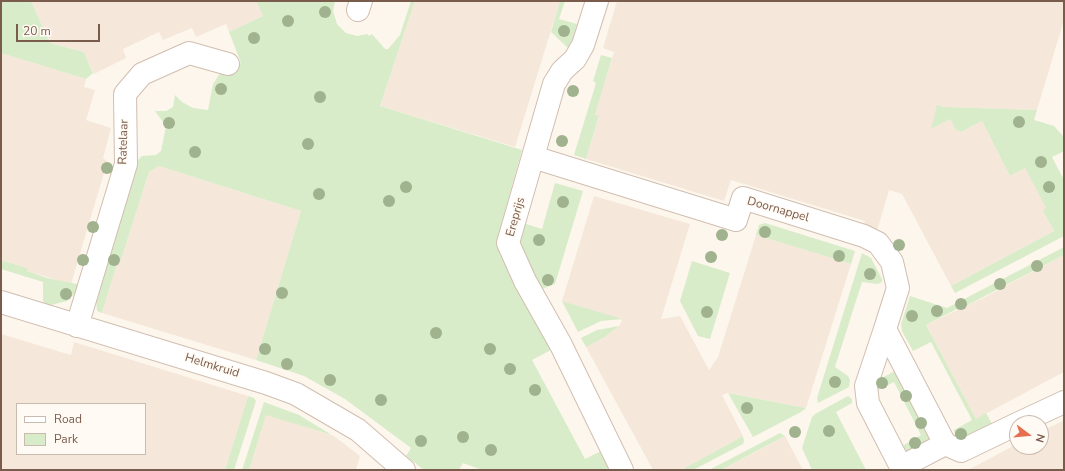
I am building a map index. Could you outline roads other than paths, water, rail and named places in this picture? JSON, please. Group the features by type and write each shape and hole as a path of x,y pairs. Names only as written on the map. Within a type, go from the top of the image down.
{"street":[{"name":"Ereprijs","path":"597,1 583,45 575,59 562,71 554,84 508,243 525,280 561,345 622,470"},
{"name":"Ratelaar","path":"77,326 126,164 125,94 142,74 190,53 228,64"},
{"name":"Doornappel","path":"533,157 736,220 742,198 864,236 878,243 892,262 898,288 866,386 868,403 901,467 945,444"},
{"name":"Helmkruid","path":"1,302 266,383 296,394 358,430 382,462 404,470"},
{"path":"885,329 945,444 961,451 1009,427"},
{"path":"1036,415 1064,402"}]}
